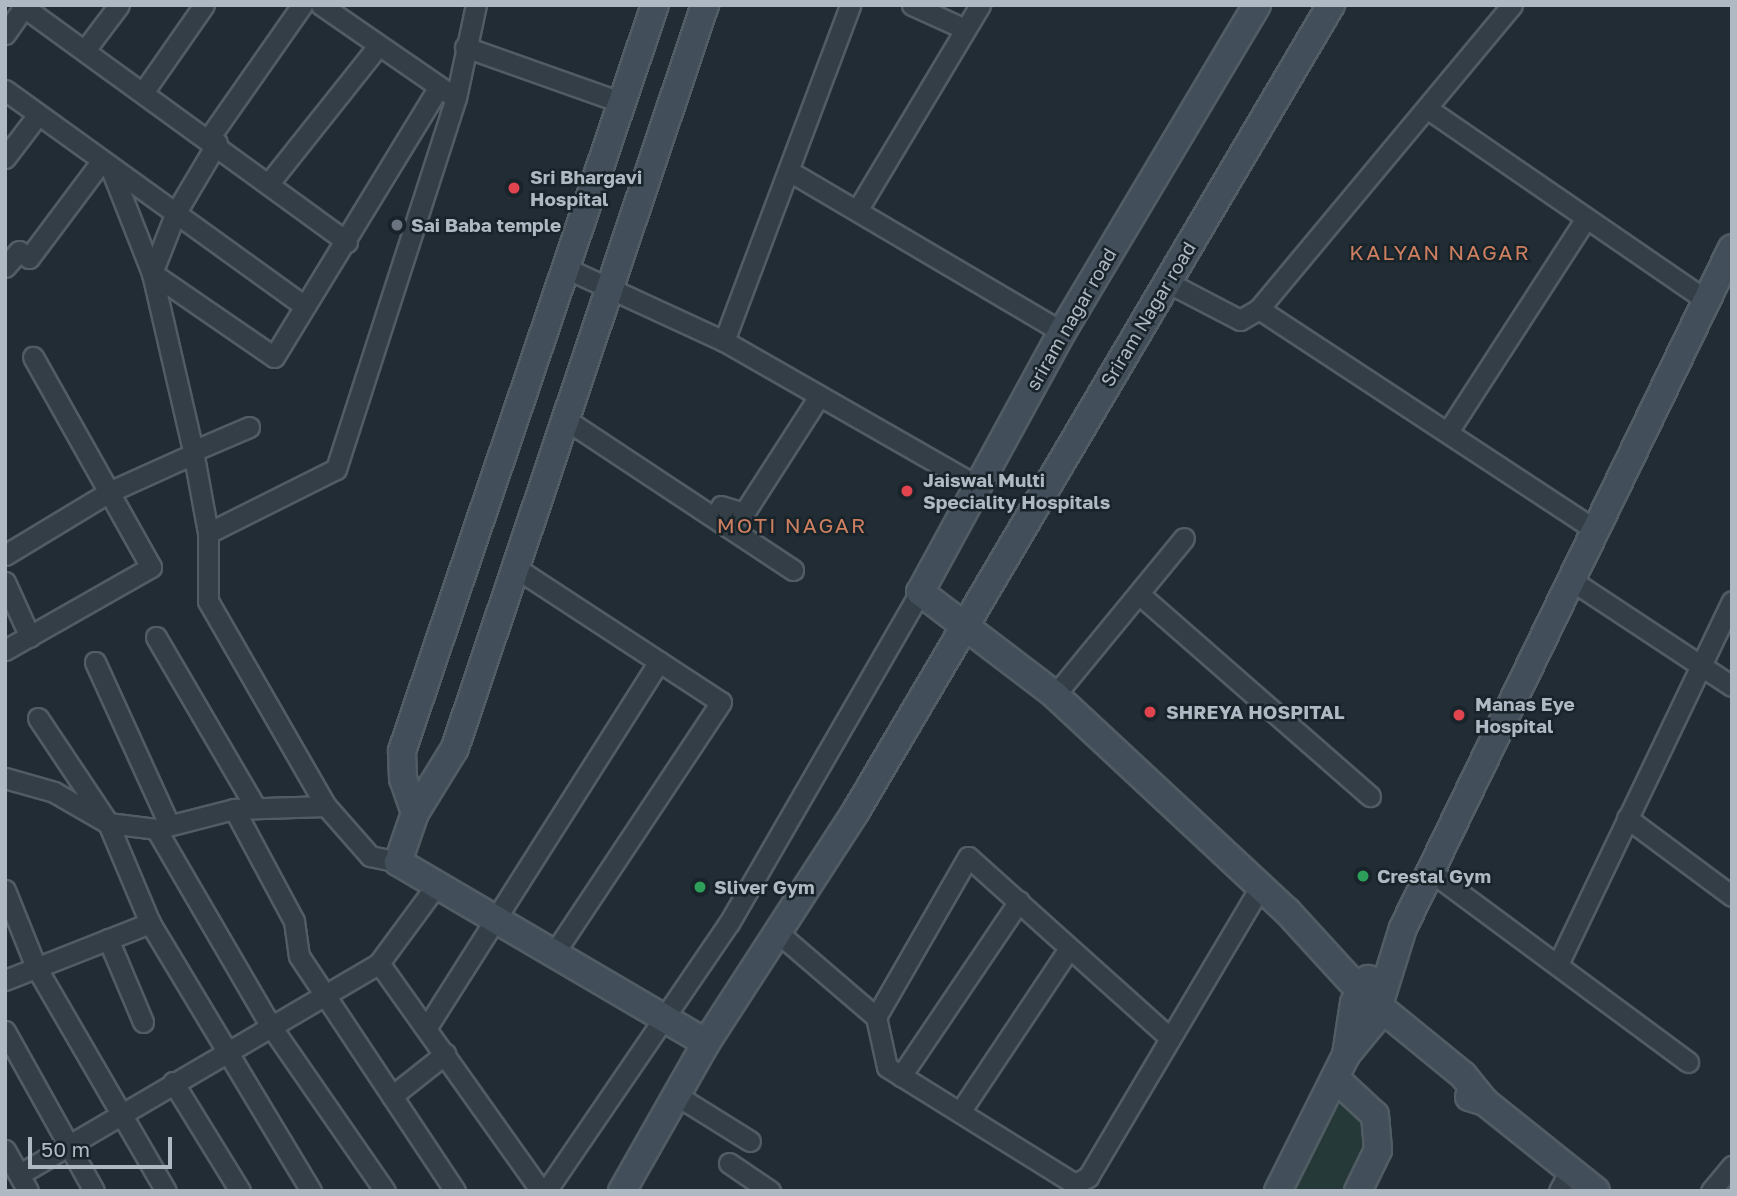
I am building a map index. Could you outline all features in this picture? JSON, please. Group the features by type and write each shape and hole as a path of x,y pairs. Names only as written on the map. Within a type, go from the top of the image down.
{"street":[{"path":"85,50 119,5"},
{"path":"144,91 204,5"},
{"path":"152,273 176,212 213,140 302,5"},
{"path":"321,5 377,47 456,97"},
{"path":"208,533 336,469 456,97 476,5"},
{"path":"415,813 402,751 568,269 655,5"},
{"path":"398,862 415,813 455,748 519,570 705,5"},
{"path":"724,341 850,5"},
{"path":"912,5 965,29"},
{"path":"858,209 980,5"},
{"name":"sriram nagar road","path":"920,592 1062,332 1257,5"},
{"name":"Sriram Nagar road","path":"622,1191 706,1043 778,933 1331,5"},
{"path":"1167,282 1240,320 1259,309 1512,5"},
{"path":"5,34 23,6 213,140 346,242"},
{"path":"269,183 377,47"},
{"path":"465,47 623,103"},
{"path":"152,273 274,357 439,87"},
{"path":"5,90 106,166 176,212 304,306"},
{"path":"1428,109 1704,299"},
{"path":"5,158 37,116"},
{"path":"5,267 19,251 29,258 106,166"},
{"path":"106,166 152,273 193,453 208,533 208,601 326,806 370,856 398,862 438,883 553,955 706,1043"},
{"path":"789,171 858,209 1062,332"},
{"path":"1449,430 1586,218"},
{"path":"1278,1191 1340,1066 1430,872 1574,582 1704,299 1728,273 1732,248"},
{"path":"568,269 612,286 724,341 977,486"},
{"path":"1259,309 1449,430 1596,530"},
{"path":"5,650 151,567 33,357"},
{"path":"721,506 744,513 819,396"},
{"path":"569,421 793,570"},
{"path":"5,555 109,492 248,427"},
{"path":"1055,695 1184,538"},
{"path":"519,570 721,702 553,955"},
{"path":"5,582 30,637"},
{"path":"1574,582 1703,662 1732,687"},
{"path":"379,963 543,1191 729,923 920,592 965,622 1055,695 1260,887 1303,954 1367,1006 1453,1088 1485,1102 1565,1180 1596,1191"},
{"path":"1139,594 1370,796"},
{"path":"1559,962 1732,601"},
{"path":"156,637 256,808"},
{"path":"427,1027 659,661"},
{"path":"96,662 162,826 270,1025 385,1191"},
{"path":"38,718 108,823 150,923 224,1052 311,1191"},
{"path":"5,778 54,792 108,823 162,826 234,809 326,806"},
{"path":"234,809 295,921 299,957 455,1191"},
{"path":"1627,818 1732,896"},
{"path":"876,1017 968,857 1019,901 1068,950 1170,1038"},
{"path":"1430,872 1559,962 1688,1062"},
{"path":"5,1150 24,1183 68,1149 173,1082 379,963 438,883"},
{"path":"778,933 876,1017 887,1067 1066,1182 1080,1182 1260,887"},
{"path":"5,890 36,967 120,1118 166,1191"},
{"path":"901,1076 1019,901"},
{"path":"5,980 150,923"},
{"path":"108,939 143,1022"},
{"path":"960,1112 1068,950"},
{"path":"5,1031 68,1149 94,1191"},
{"path":"392,1096 445,1054"},
{"path":"1340,1066 1375,1115 1378,1150 1358,1191"},
{"path":"173,1082 240,1191"},
{"path":"676,1095 750,1141"},
{"path":"729,1163 770,1191"},
{"path":"1711,1191 1732,1166"}],"green space":[{"path":"1335,1078 1375,1115 1358,1191 1278,1191"}],"place":[{"name":"Sri Bhargavi Hospital","path":"514,188"},
{"name":"Sai Baba temple","path":"397,225"},
{"name":"Jaiswal Multi Speciality Hospitals","path":"907,491"},
{"name":"SHREYA HOSPITAL","path":"1150,712"},
{"name":"Manas Eye Hospital","path":"1459,715"},
{"name":"Crestal Gym","path":"1363,876"},
{"name":"Sliver Gym","path":"700,887"}],"district":[{"name":"KALYAN NAGAR","path":"1440,252"},
{"name":"MOTI NAGAR","path":"792,525"}]}
